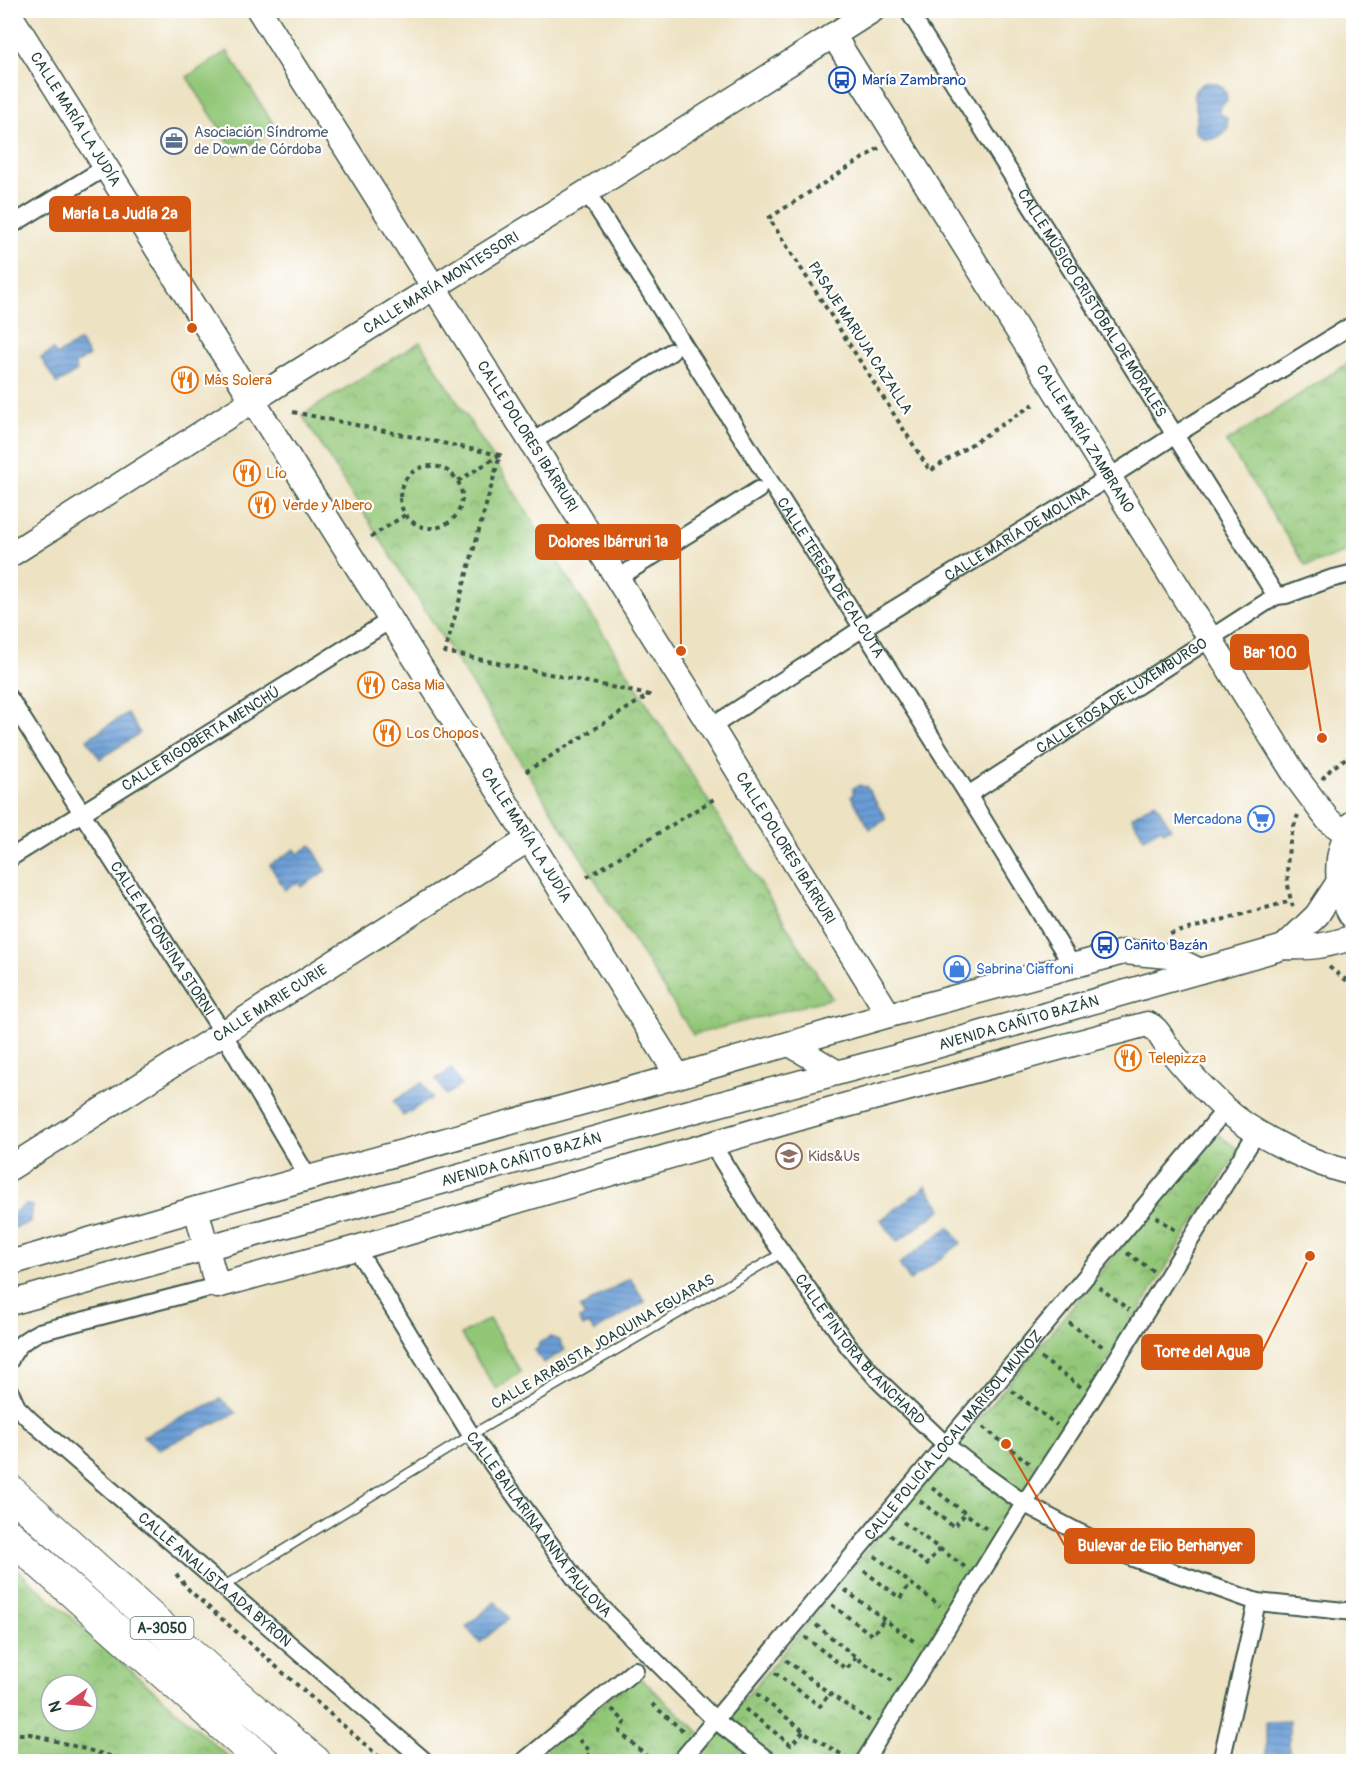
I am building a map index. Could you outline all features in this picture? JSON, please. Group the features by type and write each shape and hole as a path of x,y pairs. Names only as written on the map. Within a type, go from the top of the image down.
{"highway":[{"name":"A-3050","path":"10,1491 236,1694 315,1761"},
{"name":"A-3050","path":"10,1536 264,1761"}],"main road":[{"path":"1350,829 1340,856 1340,880 1343,895 1353,918"}],"street":[{"name":"CALLE DOLORES IBÁRRURI","path":"259,10 711,727 889,1015"},
{"name":"CALLE MARÍA MONTESSORI","path":"10,555 873,10"},
{"name":"CALLE MÚSICO CRISTÓBAL DE MORALES","path":"908,10 1276,596"},
{"name":"CALLE MARÍA LA JUDÍA","path":"10,15 678,1076"},
{"name":"CALLE MARÍA ZAMBRANO","path":"833,36 1210,640 1309,794 1328,820 1350,829"},
{"path":"10,226 106,167"},
{"name":"CALLE TERESA DE CALCUTA","path":"587,192 968,795 1072,965"},
{"name":"CALLE MARÍA DE MOLINA","path":"711,727 863,628 1110,477 1353,324"},
{"path":"543,435 671,352"},
{"path":"629,571 758,490"},
{"name":"CALLE ROSA DE LUXEMBURGO","path":"968,795 1276,596 1286,595 1353,573"},
{"name":"CALLE RIGOBERTA MENCHÚ","path":"10,858 392,620"},
{"name":"CALLE ALFONSINA STORNI","path":"10,699 224,1033 309,1179"},
{"name":"CALLE MARIE CURIE","path":"10,1168 529,839"},
{"name":"AVENIDA CAÑITO BAZÁN","path":"1284,947 1317,915 1340,880"},
{"name":"AVENIDA CAÑITO BAZÁN","path":"11,1303 1284,947 1313,948 1353,937"},
{"path":"10,1263 889,1015 1124,952 1169,956 1200,971"},
{"path":"10,1360 17,1347 27,1338 39,1332 356,1248 810,1116 1141,1025 1152,1025 1188,1072 1225,1110 1257,1132 1314,1161 1353,1173"},
{"path":"790,1044 836,1072 810,1116"},
{"name":"CALLE POLICÍA LOCAL MARISOL MUÑOZ","path":"680,1761 1225,1110"},
{"path":"857,1761 1070,1434 1257,1132"},
{"name":"CALLE PINTORA BLANCHARD","path":"712,1144 782,1253 849,1347 881,1383 946,1445 983,1474 1025,1504 1133,1558 1257,1602 1353,1612"},
{"path":"196,1209 217,1286"},
{"name":"CALLE BAILARINA ANNA PAULOVA","path":"356,1248 471,1435 582,1588 715,1720 770,1761"},
{"name":"CALLE ANALISTA ADA BYRON","path":"10,1392 17,1407 30,1420 426,1761"},
{"path":"10,1478 37,1516"},
{"path":"1221,1761 1257,1602"},
{"path":"524,1761 635,1670"}],"lane":[{"name":"CALLE ARABISTA JOAQUINA EGUARAS","path":"224,1586 471,1435 782,1253"}],"path":[{"name":"PASAJE MARUJA CAZALLA","path":"882,146 770,218 930,471 1042,398"},
{"path":"293,412 500,454"},
{"path":"458,481 500,454"},
{"path":"500,454 445,652 649,695 522,774"},
{"path":"423,467 438,467 448,471 458,481 462,496 461,507 456,517 448,524 438,528 427,528 412,522 405,515 400,501 401,491 404,482 414,471 423,467"},
{"path":"371,537 405,515"},
{"path":"1295,913 1287,877 1288,853 1293,830 1309,794 1331,769 1353,752"},
{"path":"588,877 714,799"},
{"path":"1161,936 1291,901"},
{"path":"1143,1207 1190,1241"},
{"path":"1113,1244 1166,1280"},
{"path":"1085,1277 1142,1319"},
{"path":"1055,1313 1118,1357"},
{"path":"1026,1347 1094,1396"},
{"path":"998,1381 1070,1434"},
{"path":"970,1416 1044,1474"},
{"path":"926,1483 994,1535"},
{"path":"914,1497 954,1527 965,1514"},
{"path":"897,1518 971,1571"},
{"path":"886,1532 927,1564 939,1549"},
{"path":"870,1551 945,1610"},
{"path":"858,1566 900,1598 910,1584"},
{"path":"169,1567 190,1591 385,1761"},
{"path":"840,1587 922,1647"},
{"path":"828,1602 872,1635 884,1620"},
{"path":"812,1622 856,1657 898,1684"},
{"path":"801,1634 846,1669 856,1657"},
{"path":"782,1658 873,1723"},
{"path":"772,1670 820,1706 830,1693"},
{"path":"745,1685 804,1731 857,1761"},
{"path":"600,1699 625,1722 620,1732 652,1761"},
{"path":"652,1704 696,1743"},
{"path":"741,1707 791,1745 804,1731"},
{"path":"566,1727 590,1751 585,1761"},
{"path":"10,1734 30,1734 132,1761"}],"green space":[{"path":"227,51 276,128 236,154 187,77"},
{"path":"420,342 832,998 693,1035 302,415"},
{"path":"1353,360 1353,550 1306,566 1226,442"},
{"path":"1216,1133 1239,1150 1074,1415 852,1761 532,1762 637,1675 708,1740"},
{"path":"489,1319 521,1372 496,1389 461,1335"},
{"path":"10,1564 11,1564 233,1761 11,1761"}],"water":[{"path":"1204,83 1220,86 1227,95 1227,100 1219,111 1227,118 1228,127 1221,135 1212,139 1203,138 1195,131 1197,110 1194,94"},
{"path":"80,341 89,356 74,365 77,371 57,384 41,358 53,350 57,355"},
{"path":"127,713 140,733 100,759 87,739"},
{"path":"860,785 866,786 885,817 885,820 870,829 851,796 853,788"},
{"path":"1155,802 1171,828 1164,831 1161,828 1144,838 1132,817"},
{"path":"311,845 326,871 301,887 298,882 285,890 270,865 295,849 298,854"},
{"path":"452,1069 461,1085 446,1095 436,1079"},
{"path":"422,1083 432,1098 403,1116 394,1101"},
{"path":"926,1186 942,1209 897,1242 881,1220"},
{"path":"25,1205 32,1206 30,1223 11,1229 11,1215"},
{"path":"949,1227 961,1243 910,1281 899,1264"},
{"path":"630,1278 645,1302 594,1332 589,1324 583,1327 579,1319 585,1316 580,1308"},
{"path":"550,1337 559,1340 565,1350 543,1363 535,1350 538,1349 539,1343"},
{"path":"221,1399 236,1413 159,1449 143,1436"},
{"path":"495,1602 509,1618 480,1643 466,1627"},
{"path":"1289,1721 1289,1761 1266,1761 1266,1722"}],"place":[{"name":"María Zambrano","path":"842,80"},
{"name":"Asociación Síndrome de Down de Córdoba","path":"174,141"},
{"name":"María La Judía 2ª","path":"192,328"},
{"name":"Más Solera","path":"185,380"},
{"name":"Lío","path":"247,473"},
{"name":"Verde y Albero","path":"262,505"},
{"name":"Dolores Ibárruri 1ª","path":"681,651"},
{"name":"Casa Mia","path":"371,685"},
{"name":"Los Chopos","path":"387,733"},
{"name":"Bar 100","path":"1322,738"},
{"name":"Mercadona","path":"1261,819"},
{"name":"Cañito Bazán","path":"1105,945"},
{"name":"Sabrina Ciaffoni","path":"957,969"},
{"name":"Telepizza","path":"1128,1058"},
{"name":"Kids&Us","path":"789,1156"},
{"name":"Torre del Agua","path":"1310,1256"},
{"name":"Bulevar de Elio Berhanyer","path":"1006,1444"}]}
